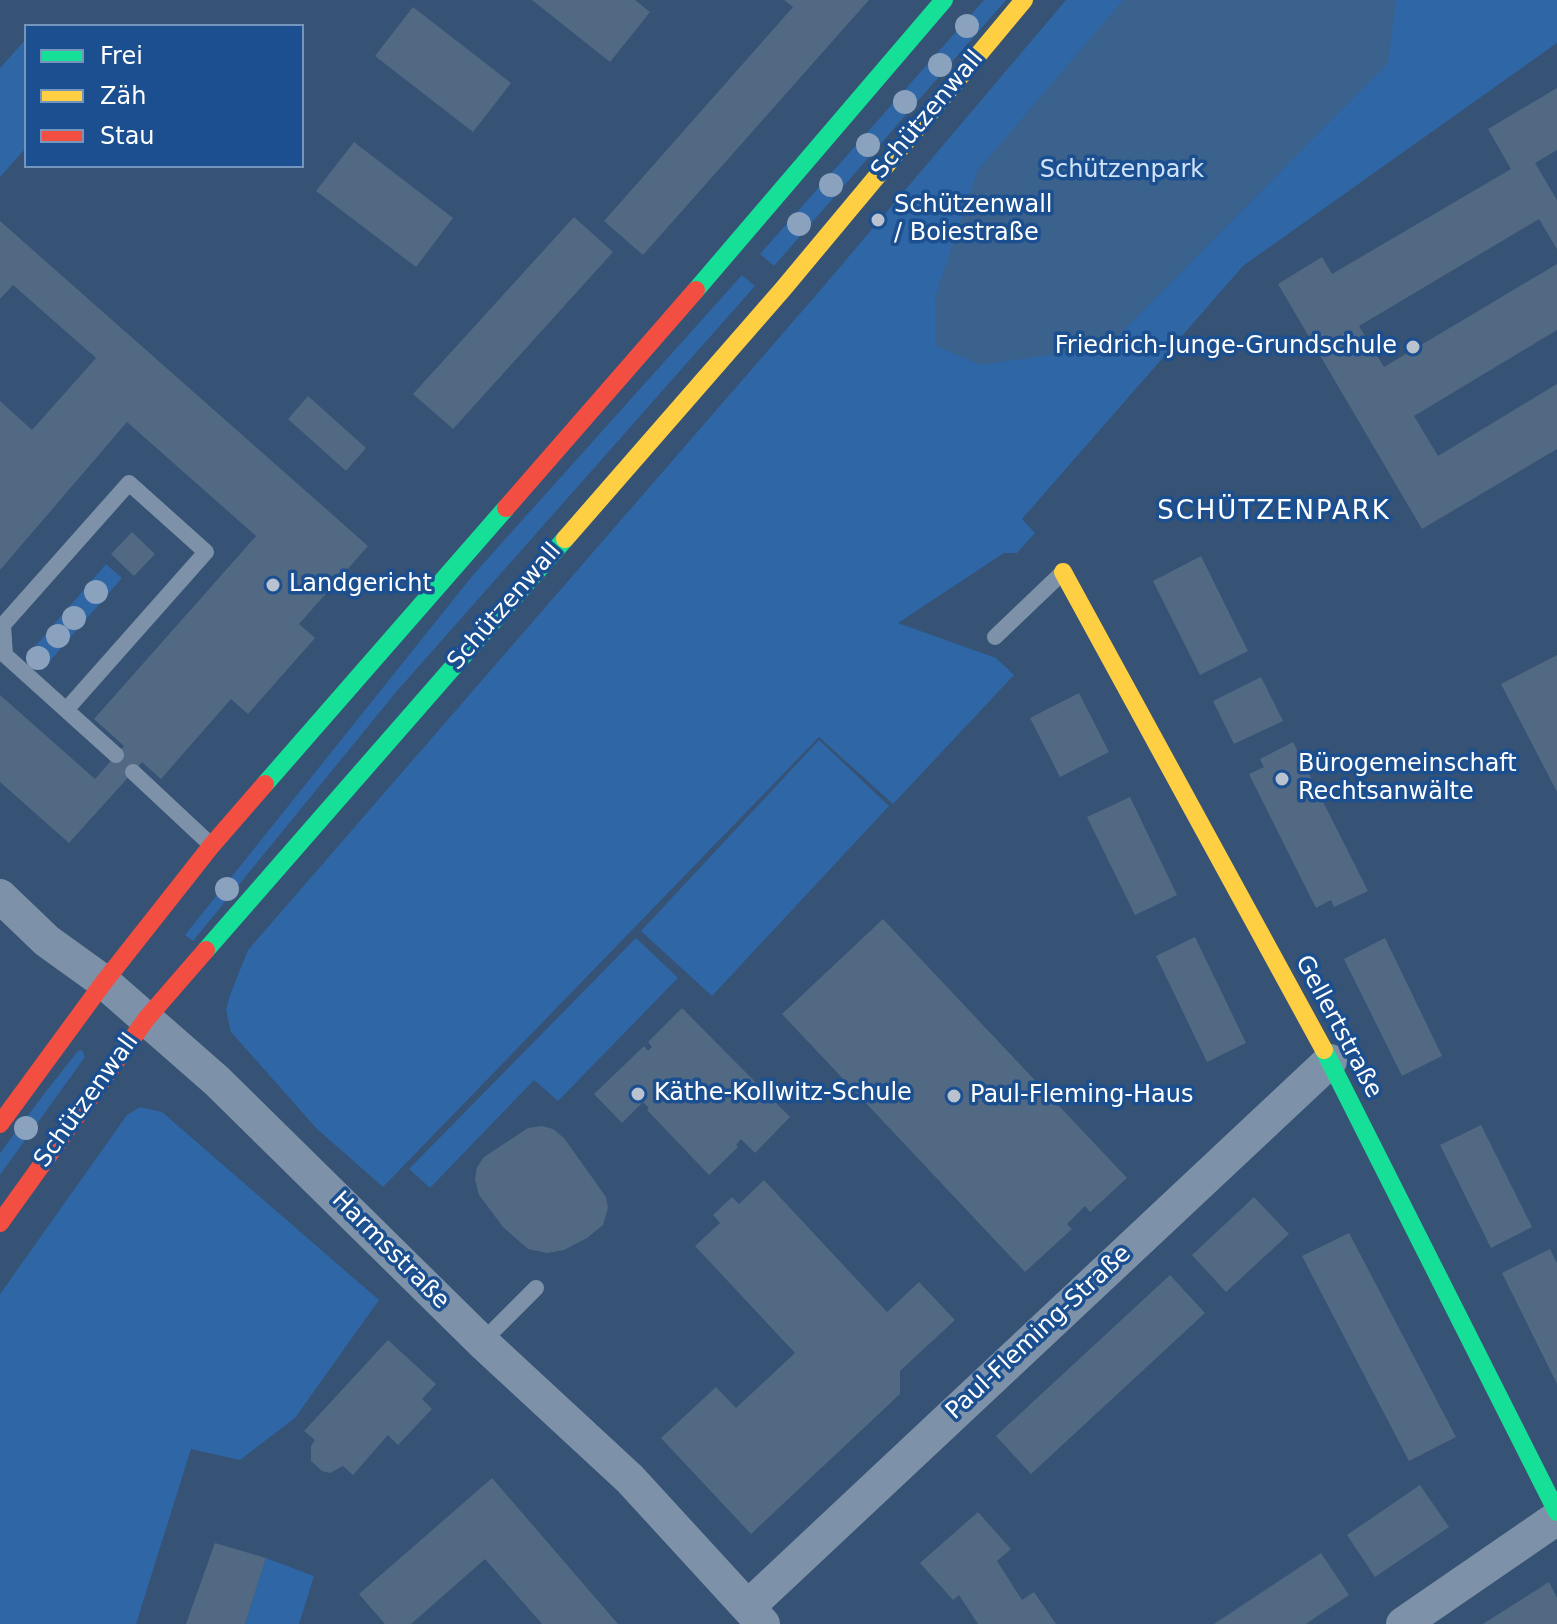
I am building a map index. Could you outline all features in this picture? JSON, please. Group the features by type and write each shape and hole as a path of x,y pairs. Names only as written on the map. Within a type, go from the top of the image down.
{"main road":[{"path":"3,1115 212,845 944,0"},
{"name":"Schützenwall","path":"0,1223 147,1018 776,297 1024,0"},
{"name":"Gellertstraße","path":"1063,572 1330,1061 1557,1515"}],"street":[{"name":"Harmsstraße","path":"0,896 47,941 104,982 217,1081 482,1342 630,1479 756,1615"},
{"name":"Paul-Fleming-Straße","path":"756,1615 1330,1061"},
{"path":"1403,1624 1557,1515"}],"lane":[{"path":"66,710 206,552 129,483 3,625 5,655 66,710 116,755"},
{"path":"995,637 1063,572"},
{"path":"133,772 212,845"},
{"path":"482,1342 536,1288"}],"green space":[{"path":"984,0 1006,0 774,266 760,254"},
{"name":"Schützenpark","path":"1066,0 1557,0 1557,43 1243,266 1022,519 1035,533 1017,553 1004,553 898,623 996,658 1014,675 893,804 819,737 383,1187 317,1129 231,1032 226,1010 248,950 823,287"},
{"path":"24,41 24,150 0,177 0,68"},
{"path":"742,275 755,286 397,691 193,941 185,935 473,575"},
{"path":"106,564 122,578 42,670 26,657"},
{"path":"819,740 889,806 712,996 641,931"},
{"path":"636,938 678,978 558,1101 534,1080 430,1188 409,1169"},
{"path":"82,1050 85,1057 0,1175 0,1153 78,1051"},
{"path":"140,1107 162,1112 379,1300 295,1418 240,1460 191,1449 136,1624 0,1624 0,1294 127,1115"},
{"path":"266,1558 314,1576 299,1624 245,1624"}],"shaded area":[{"path":"1123,0 1396,0 1388,63 1107,347 980,365 935,345 935,297 978,170"}],"building":[{"path":"532,0 635,0 650,12 610,62"},
{"path":"784,0 869,0 643,255 604,221 793,7"},
{"path":"413,7 511,83 473,132 375,56"},
{"path":"1557,88 1557,150 1535,163 1557,200 1557,249 1539,219 1359,326 1384,367 1557,264 1557,330 1414,416 1438,456 1557,384 1557,449 1422,529 1278,284 1322,257 1332,274 1511,169 1488,129"},
{"path":"354,142 453,218 416,267 316,191"},
{"path":"574,217 613,252 453,429 413,394"},
{"path":"0,221 368,546 299,624 315,638 248,714 231,699 161,779 142,762 69,843 0,782 0,695 95,779 124,746 94,719 256,536 127,422 0,570 0,401 32,430 96,358 13,285 0,299"},
{"path":"308,396 366,448 346,471 288,419"},
{"path":"132,532 155,554 134,576 111,554"},
{"path":"1201,556 1248,651 1200,675 1153,581"},
{"path":"1557,655 1557,792 1501,684"},
{"path":"1261,677 1283,721 1234,744 1213,701"},
{"path":"1079,693 1109,752 1060,777 1030,718"},
{"path":"1293,742 1368,891 1334,907 1331,900 1316,908 1249,774 1264,767 1260,759"},
{"path":"1130,797 1177,895 1135,915 1087,817"},
{"name":"Paul-Fleming-Haus","path":"883,919 1127,1178 1090,1212 1085,1206 1067,1224 1072,1229 1025,1272 782,1014"},
{"path":"1195,937 1246,1043 1207,1062 1156,956"},
{"path":"1385,938 1442,1056 1402,1076 1344,959"},
{"path":"682,1008 790,1117 755,1153 741,1139 736,1145 738,1147 709,1175 643,1102 622,1123 594,1094 644,1046 648,1051 652,1047 648,1042"},
{"path":"1481,1125 1532,1227 1491,1248 1440,1145"},
{"path":"542,1126 553,1129 564,1138 606,1197 608,1208 603,1225 587,1238 564,1250 547,1253 528,1249 503,1227 479,1195 475,1179 477,1167 484,1157 528,1128"},
{"path":"764,1180 887,1312 919,1282 955,1320 900,1371 900,1394 751,1534 661,1438 716,1387 736,1408 795,1353 695,1246 720,1223 713,1215 732,1197 739,1204"},
{"path":"1254,1197 1289,1234 1226,1292 1192,1255"},
{"path":"1349,1233 1456,1437 1409,1461 1302,1256"},
{"path":"1550,1249 1557,1263 1557,1384 1502,1273"},
{"path":"1170,1275 1205,1313 1031,1474 996,1436"},
{"path":"388,1340 436,1384 422,1399 432,1409 398,1445 388,1435 353,1475 343,1466 330,1473 322,1471 311,1461 311,1446 315,1440 304,1431"},
{"path":"492,1478 618,1624 542,1624 485,1559 411,1624 385,1624 359,1594"},
{"path":"1420,1485 1449,1527 1375,1577 1347,1535"},
{"path":"978,1512 1011,1549 997,1561 1022,1600 1034,1592 1056,1624 978,1624 959,1595 953,1600 920,1563"},
{"path":"215,1543 266,1558 245,1624 186,1624"},
{"path":"1321,1553 1349,1595 1306,1624 1214,1624"},
{"path":"1549,1582 1557,1598 1557,1624 1483,1624"}],"traffic: fast":[{"path":"696,290 944,0"},
{"path":"265,784 506,508"},
{"path":"206,950 565,539"},
{"path":"1324,1050 1557,1512"}],"traffic: slow":[{"path":"565,539 783,289 1024,0"},
{"path":"1063,572 1324,1050"}],"traffic: jam":[{"path":"506,508 696,290"},
{"path":"0,1124 104,982 212,845 265,784"},
{"path":"0,1223 147,1018 206,950"}],"place":[{"name":"Schützenwall / Boiestraße","path":"878,220"},
{"name":"Friedrich-Junge-Grundschule","path":"1413,347"},
{"name":"Landgericht","path":"273,585"},
{"name":"Bürogemeinschaft Rechtsanwälte","path":"1282,779"},
{"name":"Käthe-Kollwitz-Schule","path":"638,1094"},
{"name":"Paul-Fleming-Haus","path":"954,1096"}],"district":[{"name":"SCHÜTZENPARK","path":"1274,512"}]}
